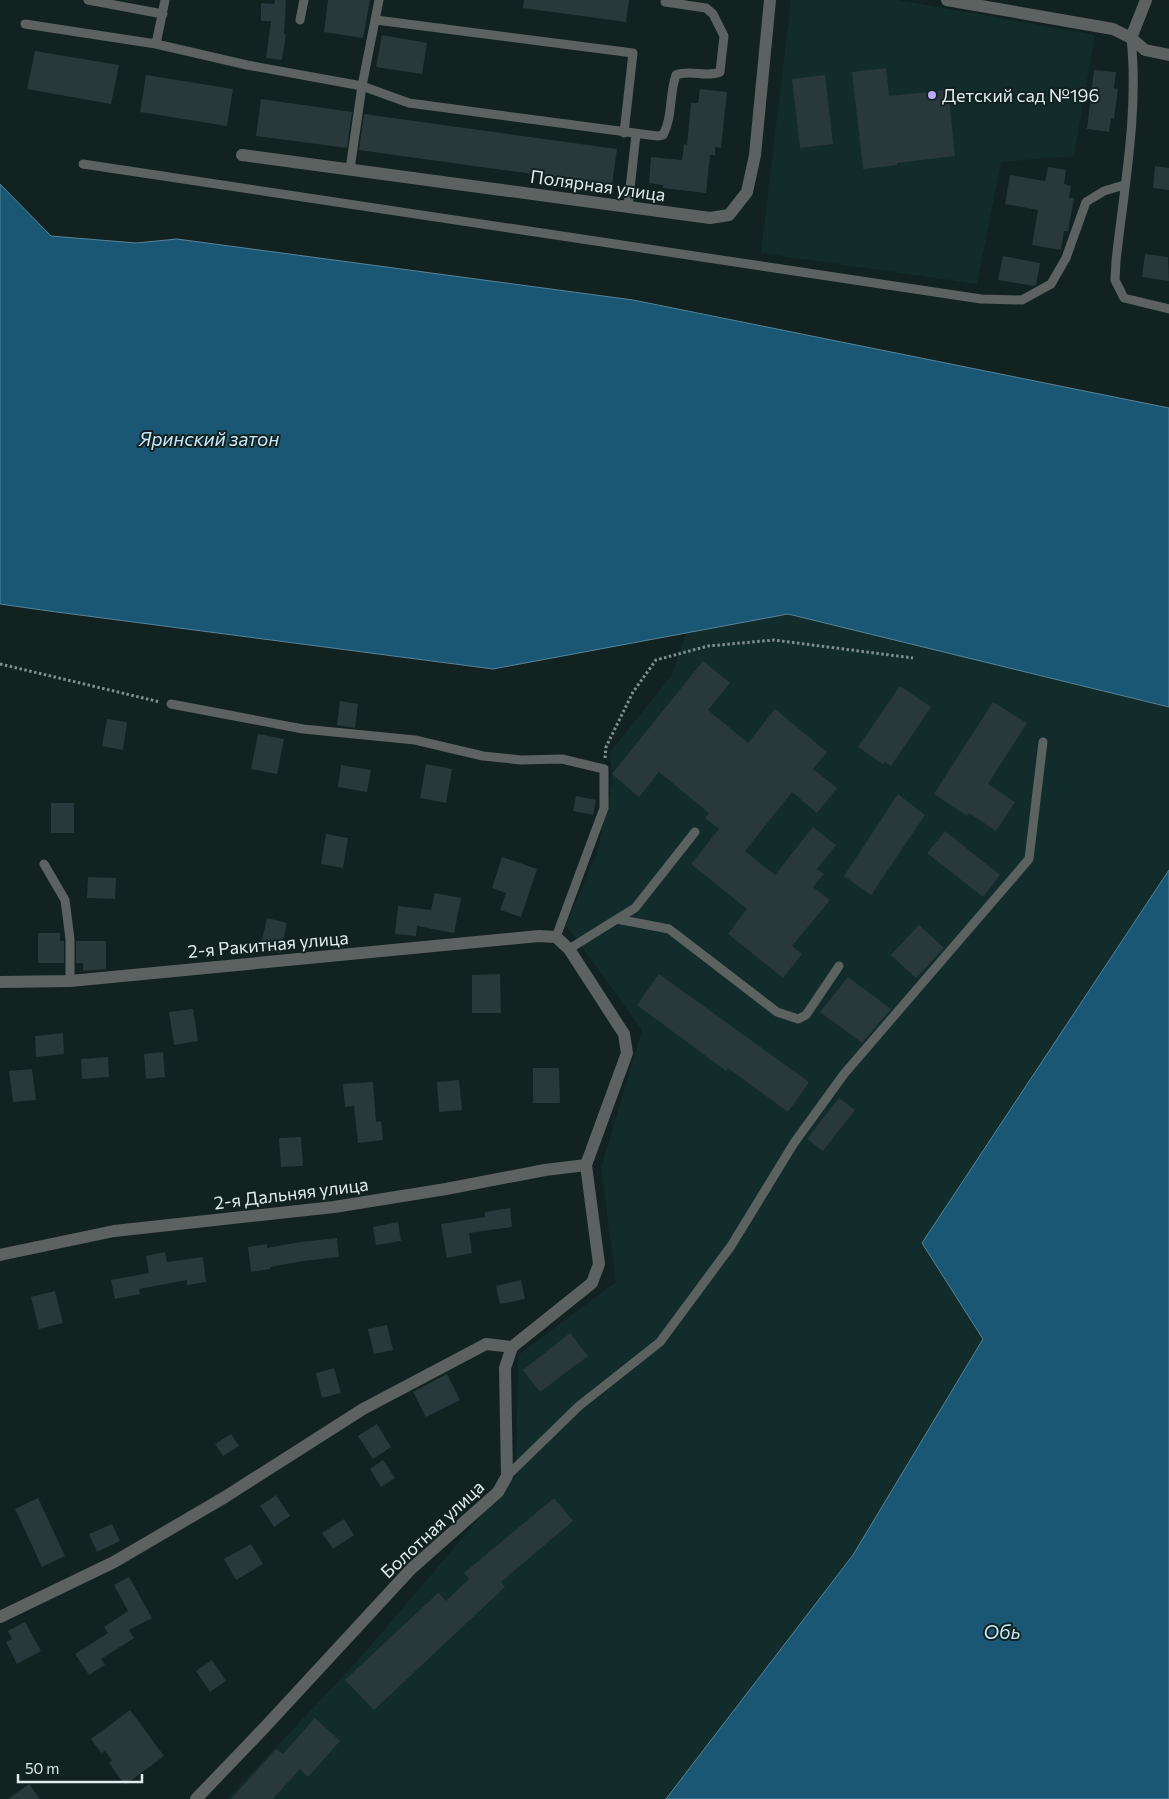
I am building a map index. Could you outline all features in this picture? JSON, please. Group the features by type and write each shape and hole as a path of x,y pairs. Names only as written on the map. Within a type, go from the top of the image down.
{"street":[{"name":"Полярная улица","path":"242,155 710,218 729,215 748,192 755,155 770,0"},
{"path":"947,0 1113,29 1131,38 1145,50 1169,55"},
{"path":"1131,38 1146,0"},
{"name":"2-я Ракитная улица","path":"0,982 70,981 540,936 556,937"},
{"path":"0,1617 114,1562 226,1497 363,1409 486,1344 512,1347 592,1283 599,1264 586,1165 627,1053 624,1034 569,949 556,937"},
{"name":"2-я Дальняя улица","path":"0,1255 114,1231 334,1207 446,1189 545,1170 586,1165"},
{"name":"Болотная улица","path":"196,1799 411,1569 498,1492 507,1476 505,1368 512,1347"}],"lane":[{"path":"88,0 163,14"},
{"path":"156,44 165,0"},
{"path":"300,20 304,0"},
{"path":"350,169 362,86 379,0"},
{"path":"25,24 156,44 247,65 362,86 409,103 657,136 663,135 667,128 676,75 683,72 714,75 720,72 724,36 713,14 706,8 665,2"},
{"path":"376,20 633,54 624,133"},
{"path":"1131,38 1133,59 1132,117 1115,280 1124,298 1169,309"},
{"path":"628,207 636,134"},
{"path":"83,164 981,299 1022,300 1052,284 1066,258 1086,202 1104,190 1124,185"},
{"path":"171,704 303,728 415,740 483,756 521,760 562,759 604,769 604,808 556,937"},
{"path":"507,1476 579,1406 660,1342 731,1246 794,1143 844,1074 1029,859 1043,742"},
{"path":"569,949 635,908 695,832"},
{"path":"44,864 65,900 70,939 70,981"},
{"path":"617,919 669,929 777,1012 798,1019 806,1015 839,966"}],"path":[{"path":"604,769 606,747 633,692 656,660 708,646 774,640 913,658"},
{"path":"0,664 171,704"}],"shaded area":[{"name":"Детский сад №196","path":"791,0 898,0 1095,35 1074,156 1001,162 977,284 761,253"},
{"path":"788,614 1169,707 1169,870 922,1243 983,1338 853,1555 666,1799 227,1799 360,1658 516,1475 518,1355 616,1282 601,1168 642,1030 566,925 598,850 612,783 610,752 672,675 686,633"}],"water":[{"name":"Яринский затон","path":"0,184 51,236 136,243 177,239 633,300 1169,408 1169,707 788,614 493,669 0,604"},
{"name":"Обь","path":"1169,870 1169,1799 666,1799 853,1555 983,1339 922,1243"}],"building":[{"path":"275,0 286,0 284,34 286,34 282,60 266,58 271,21 261,21 261,3 274,4"},
{"path":"328,0 370,0 363,38 324,32"},
{"path":"524,0 629,0 626,22 523,8"},
{"path":"382,35 427,43 422,74 376,67"},
{"path":"35,51 119,65 111,104 27,89"},
{"path":"886,68 889,96 948,90 955,156 863,169 852,72"},
{"path":"1094,70 1116,72 1114,88 1118,89 1114,119 1111,118 1109,132 1087,129"},
{"path":"146,75 233,89 227,126 140,112"},
{"path":"825,75 833,144 800,148 792,79"},
{"path":"700,89 727,92 721,148 715,147 715,155 710,155 706,193 663,188 663,185 649,183 651,157 682,160 684,144 687,145 691,103 698,103"},
{"path":"261,99 352,112 347,148 256,136"},
{"path":"364,114 617,149 612,185 359,150"},
{"path":"1155,166 1169,168 1169,190 1153,188"},
{"path":"1048,167 1066,170 1064,184 1071,186 1069,198 1074,198 1068,231 1064,231 1061,250 1032,245 1038,210 1005,204 1010,175 1045,181"},
{"path":"1145,254 1168,257 1169,281 1142,277"},
{"path":"1003,256 1040,263 1036,285 998,280"},
{"path":"703,661 730,683 708,710 748,743 775,709 827,752 813,769 837,788 817,813 792,792 745,851 775,875 813,827 836,845 817,869 824,874 813,887 830,900 792,946 802,954 783,978 728,934 747,909 691,864 719,829 705,818 709,813 659,772 639,797 612,774"},
{"path":"900,686 931,707 891,766 885,762 883,764 858,747"},
{"path":"340,701 358,704 355,728 337,725"},
{"path":"993,702 1027,723 988,784 1015,802 996,831 969,813 967,816 934,794"},
{"path":"107,719 127,722 123,750 102,746"},
{"path":"258,734 284,739 277,774 251,769"},
{"path":"426,764 452,769 446,803 420,798"},
{"path":"341,765 371,770 367,792 338,787"},
{"path":"898,794 925,815 871,895 844,876"},
{"path":"576,796 596,800 593,815 573,811"},
{"path":"51,803 74,803 74,833 51,833"},
{"path":"945,831 1000,875 983,897 927,853"},
{"path":"326,834 348,838 343,868 321,864"},
{"path":"502,857 537,869 521,917 500,910 506,893 492,888"},
{"path":"88,877 116,878 115,899 87,898"},
{"path":"435,893 461,898 454,933 417,926 416,936 395,934 398,906 431,910"},
{"path":"267,918 287,923 280,953 260,948"},
{"path":"919,925 944,948 916,978 891,955"},
{"path":"38,933 60,933 60,941 64,941 64,963 38,963"},
{"path":"76,941 106,941 106,969 83,971 83,963 76,963"},
{"path":"500,974 501,1013 472,1013 472,975"},
{"path":"659,974 809,1082 788,1112 728,1068 726,1071 637,1005"},
{"path":"848,977 891,1009 862,1043 820,1012"},
{"path":"193,1009 198,1041 174,1045 169,1012"},
{"path":"63,1033 64,1054 36,1057 35,1036"},
{"path":"163,1052 165,1077 146,1079 144,1054"},
{"path":"108,1057 109,1077 82,1079 81,1059"},
{"path":"533,1068 559,1068 560,1103 533,1103"},
{"path":"32,1069 36,1100 13,1102 9,1071"},
{"path":"459,1080 462,1110 439,1112 437,1082"},
{"path":"373,1082 376,1122 381,1121 383,1140 358,1143 354,1106 345,1107 343,1084"},
{"path":"839,1098 855,1110 823,1151 807,1139"},
{"path":"301,1137 303,1166 281,1167 279,1138"},
{"path":"510,1208 512,1227 469,1233 472,1253 447,1258 441,1224 485,1217 485,1212"},
{"path":"398,1222 401,1241 376,1245 373,1227"},
{"path":"337,1238 339,1257 303,1261 251,1272 248,1247 267,1244 267,1248"},
{"path":"165,1252 167,1262 203,1257 206,1282 187,1285 187,1280 139,1289 140,1294 115,1299 111,1280 149,1273 146,1256"},
{"path":"521,1280 525,1299 500,1304 496,1286"},
{"path":"55,1291 63,1323 39,1329 31,1297"},
{"path":"387,1325 393,1350 374,1354 368,1329"},
{"path":"570,1333 588,1356 540,1392 523,1370"},
{"path":"334,1368 341,1393 322,1398 316,1373"},
{"path":"447,1374 460,1400 426,1417 413,1392"},
{"path":"377,1424 391,1447 373,1459 358,1436"},
{"path":"231,1434 239,1446 223,1456 215,1444"},
{"path":"383,1460 395,1478 381,1487 370,1469"},
{"path":"276,1495 290,1516 274,1527 260,1506"},
{"path":"38,1498 65,1556 42,1567 15,1509"},
{"path":"554,1498 573,1521 501,1582 505,1587 374,1710 345,1680 438,1593 446,1601 469,1579 464,1573"},
{"path":"344,1519 354,1535 333,1549 322,1533"},
{"path":"112,1524 120,1541 97,1552 89,1534"},
{"path":"251,1544 263,1564 236,1580 224,1559"},
{"path":"129,1577 152,1618 129,1630 134,1638 101,1659 105,1665 89,1675 75,1654 108,1633 104,1627 128,1611 114,1585"},
{"path":"25,1622 41,1651 17,1664 6,1642 12,1639 8,1631"},
{"path":"212,1660 226,1681 210,1692 196,1671"},
{"path":"130,1710 164,1756 125,1785 109,1763 112,1760 105,1751 101,1753 91,1739"},
{"path":"315,1718 340,1741 308,1777 300,1769 273,1799 231,1799 276,1749 283,1754"},
{"path":"29,1784 40,1799 8,1799"}],"place":[{"name":"Детский сад №196","path":"932,95"}]}
